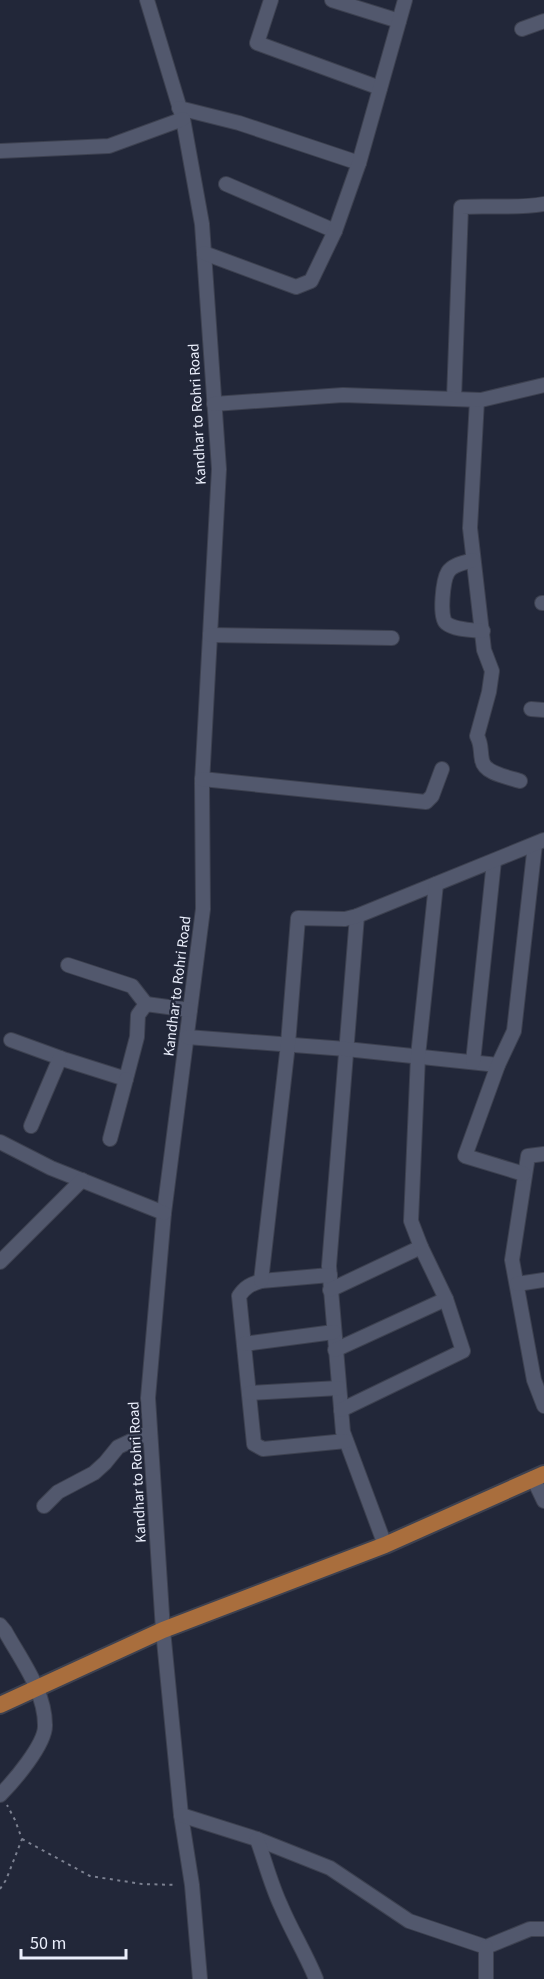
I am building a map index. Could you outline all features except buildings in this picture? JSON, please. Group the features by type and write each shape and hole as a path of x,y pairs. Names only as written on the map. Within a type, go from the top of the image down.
{"main road":[{"path":"0,1705 163,1630 386,1545 539,1476"}],"street":[{"name":"Kandhar to Rohri Road","path":"147,0 181,113 202,224 219,469 202,779 203,909 164,1213 148,1398 163,1630 181,1815 192,1885 200,1979"},
{"path":"271,0 257,43 380,88"},
{"path":"332,0 399,21"},
{"path":"204,253 296,287 311,281 335,231 358,163 405,0"},
{"path":"522,29 544,21"},
{"path":"0,151 109,146 181,113 239,123 358,163"},
{"path":"225,184 335,231"},
{"path":"454,399 461,207 499,205 522,208 544,204"},
{"path":"214,404 343,395 477,400 544,385"},
{"path":"477,400 470,528 484,650 492,671 477,736 482,744 484,766 520,781"},
{"path":"473,560 453,567 447,573 442,617 452,627 483,631"},
{"path":"210,634 392,638"},
{"path":"202,779 426,802 432,796 442,768"},
{"path":"261,1281 288,1044 298,918 345,919 357,916 540,842"},
{"path":"524,1174 465,1156 498,1065 514,1031 540,842"},
{"path":"473,1062 494,861"},
{"path":"341,1410 463,1352 446,1299 420,1247 411,1221 417,1056 436,884"},
{"path":"357,916 330,1290 346,1441 386,1545"},
{"path":"68,965 132,986 146,1005 190,1010"},
{"path":"110,1139 137,1037 138,1015 146,1005"},
{"path":"187,1036 346,1049 498,1065"},
{"path":"11,1040 126,1079"},
{"path":"31,1126 60,1058"},
{"path":"0,1142 51,1168 164,1213"},
{"path":"544,1154 528,1156 512,1260 534,1380 544,1406"},
{"path":"2,1259 82,1180"},
{"path":"330,1290 420,1247"},
{"path":"330,1275 261,1281 244,1289 240,1296 244,1344 254,1444 263,1449 346,1441"},
{"path":"517,1284 544,1280"},
{"path":"335,1350 446,1299"},
{"path":"244,1344 334,1332"},
{"path":"249,1393 339,1388"},
{"path":"44,1506 58,1492 94,1473 118,1447 150,1432"},
{"path":"539,1476 544,1501"},
{"path":"0,1625 36,1687 46,1727 41,1743 1,1795"},
{"path":"181,1815 257,1839 330,1868 409,1921 486,1947 530,1929 544,1929"},
{"path":"257,1839 280,1905 298,1944 306,1954 316,1979"},
{"path":"486,1947 486,1979"}],"path":[{"path":"1,1795 15,1820 22,1839 90,1876 142,1884 192,1885"},
{"path":"0,1889 6,1880 22,1839"}]}
